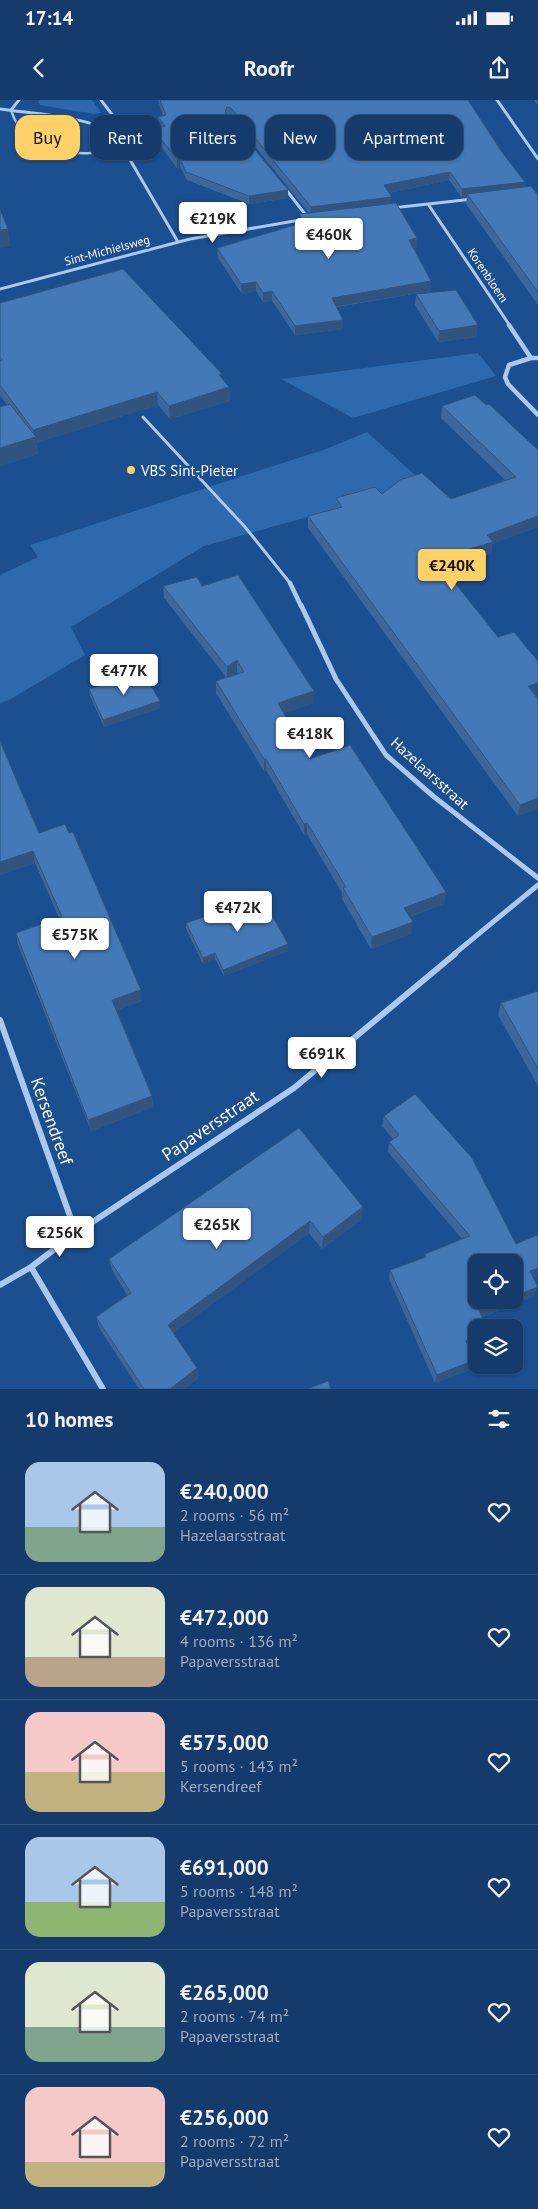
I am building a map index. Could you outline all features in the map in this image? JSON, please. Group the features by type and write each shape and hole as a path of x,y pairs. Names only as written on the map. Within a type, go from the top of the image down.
{"street":[{"path":"11,110 20,100"},
{"path":"101,100 112,115"},
{"path":"497,100 538,159"},
{"path":"0,109 90,123"},
{"path":"131,160 178,242"},
{"name":"Sint-Michielsweg","path":"0,289 178,242 274,223 309,219 278,180"},
{"path":"386,209 483,198"},
{"name":"Korenbloem","path":"428,204 531,358"},
{"path":"538,358 531,358 509,365 505,377 508,384 538,415"},
{"name":"Hazelaarsstraat","path":"290,583 336,679 386,755 440,801 538,878"},
{"name":"Papaversstraat","path":"0,1285 31,1267 76,1233 294,1088 538,885"},
{"name":"Kersendreef","path":"0,1020 76,1233"},
{"path":"31,1267 103,1389"}],"lane":[{"path":"11,110 14,121 22,132 52,151 90,152"},
{"path":"143,417 256,540 290,583"}],"shaded area":[{"path":"92,100 101,113 94,114 40,105 38,101"},
{"path":"478,353 496,376 353,418 281,379"},
{"path":"367,432 425,484 204,546 71,627 85,655 9,700 0,703 0,575 38,557 30,545 326,449"}],"building":[{"path":"160,100 468,100 501,151 525,182 462,189 450,172 384,185 392,197 311,207 273,160 335,160 335,115 265,115 265,150 255,138 255,115 237,115 231,108 227,107 225,113 227,115 171,115 171,152 161,139 161,127 165,126 161,121 161,116 166,115"},
{"path":"255,150 288,190 249,196 186,172 180,160 255,160"},
{"path":"531,186 538,195 538,292 467,194"},
{"path":"396,203 417,238 409,240 431,281 332,298 343,320 295,326 272,291 263,293 256,282 241,284 217,248 302,223 300,214"},
{"path":"0,209 8,229 0,230"},
{"path":"123,269 222,374 219,375 229,387 169,406 157,392 33,430 0,385 0,361 2,360 0,357 0,303"},
{"path":"456,290 478,325 439,331 416,294"},
{"path":"475,395 486,405 489,404 538,450 538,516 487,535 493,542 436,559 498,637 514,632 538,661 538,683 528,686 538,699 538,798 520,805 308,516 342,507 336,498 375,487 382,494 400,480 422,473 451,499 516,477 442,406"},
{"path":"10,404 36,437 0,448 0,407"},
{"path":"238,575 314,691 278,703 310,759 350,745 446,892 404,908 413,922 372,937 343,888 346,887 307,823 304,824 266,759 264,759 216,681 244,672 237,660 227,667 163,586 197,577 202,586"},
{"path":"143,672 160,701 103,720 89,689"},
{"path":"0,741 39,833 65,824 69,833 73,832 141,990 112,1000 152,1096 88,1120 16,933 62,917 33,851 0,862"},
{"path":"262,897 288,944 223,970 215,953 203,958 186,923"},
{"path":"538,991 538,1069 501,1003"},
{"path":"415,1094 472,1158 516,1244 538,1236 538,1268 530,1271 538,1287 523,1293 523,1254 468,1254 468,1309 482,1309 479,1310 483,1319 468,1319 468,1340 466,1341 468,1345 468,1363 437,1375 390,1270 426,1257 425,1254 470,1236 389,1142 399,1135 384,1116"},
{"path":"299,1128 363,1207 323,1237 310,1221 168,1325 197,1368 170,1389 144,1389 96,1317 131,1293 109,1259"},
{"path":"328,1381 331,1389 307,1389"}],"place":[{"name":"VBS Sint-Pieter","path":"131,470"}]}
